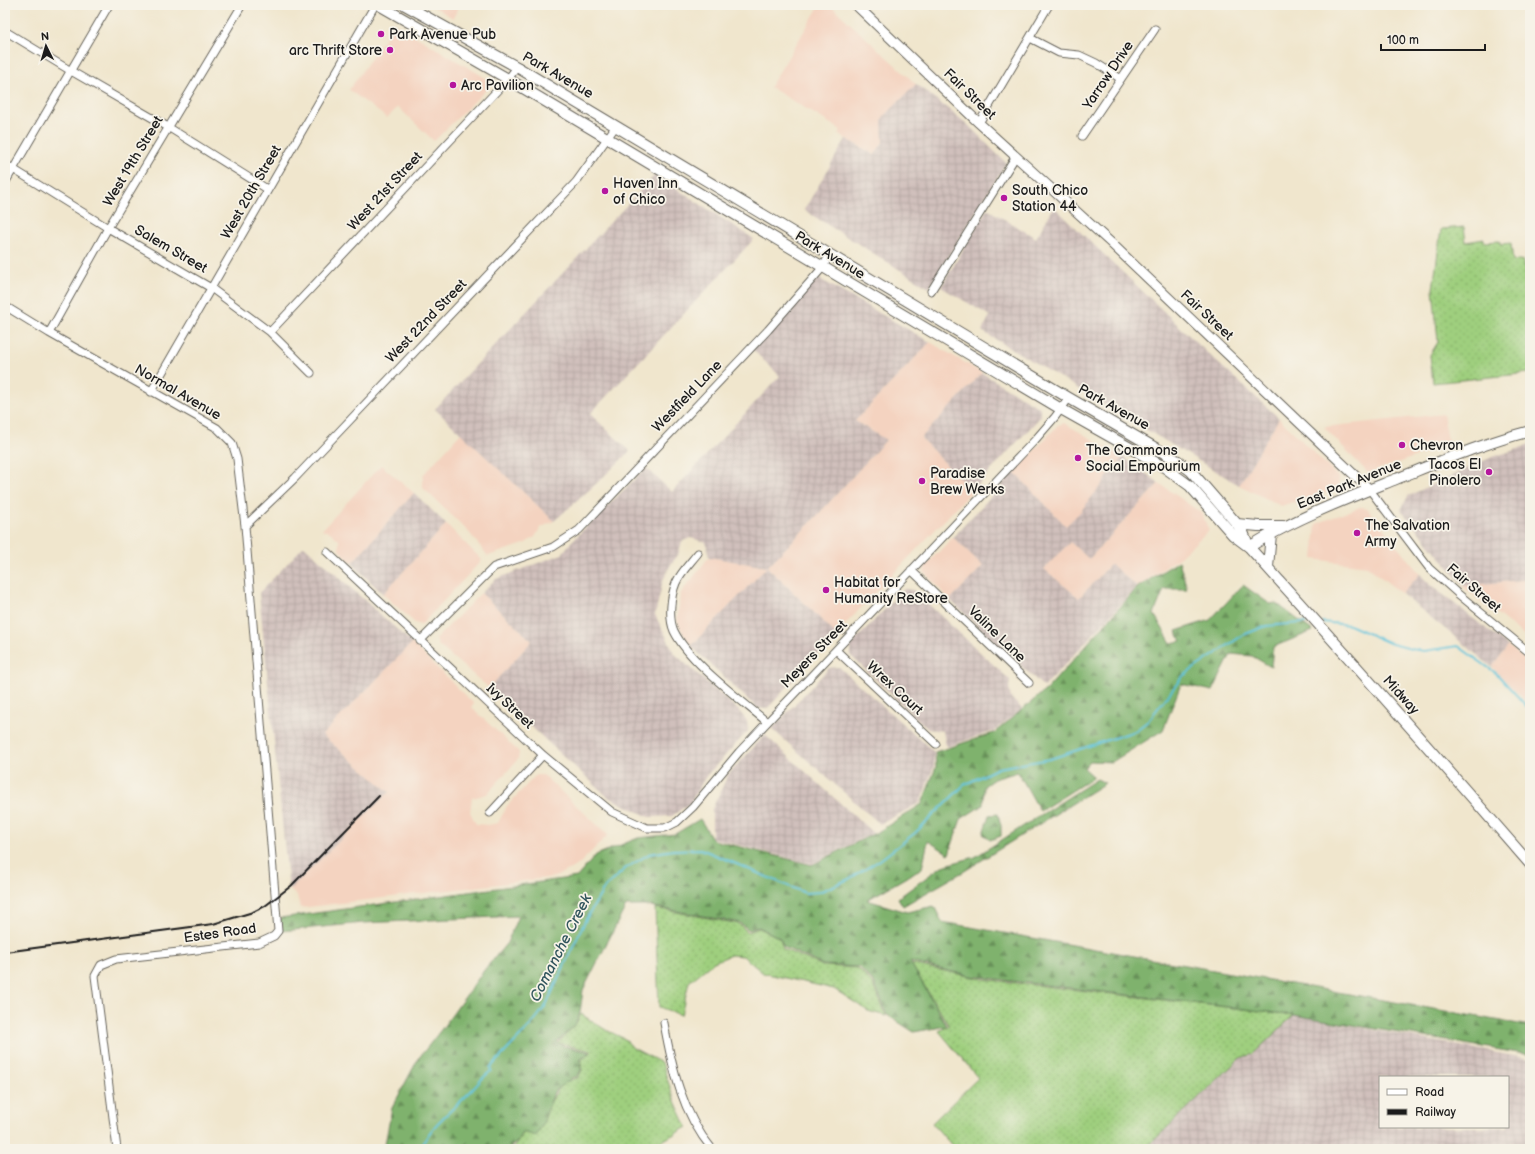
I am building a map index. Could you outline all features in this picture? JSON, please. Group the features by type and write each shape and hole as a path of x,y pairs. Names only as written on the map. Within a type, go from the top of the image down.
{"main road":[{"name":"Park Avenue","path":"380,5 508,79 1061,408 1164,467 1190,486 1233,535 1250,546"},
{"name":"Park Avenue","path":"405,5 517,67 1069,398 1178,461 1191,471 1237,524 1250,546"},
{"name":"East Park Avenue","path":"1250,546 1285,526 1428,466 1530,431"},
{"path":"1237,524 1285,526"},
{"path":"1268,567 1271,534"},
{"name":"Midway","path":"1250,546 1320,628 1402,717 1530,864"}],"street":[{"path":"5,183 14,170 108,5"},
{"name":"West 19th Street","path":"49,333 108,228 242,5"},
{"name":"West 20th Street","path":"151,392 267,189 375,5"},
{"name":"Fair Street","path":"856,5 979,122 1111,243 1370,490 1429,568 1457,593 1530,652"},
{"path":"979,122 1049,5"},
{"name":"Yarrow Drive","path":"1082,136 1154,29"},
{"path":"5,30 70,72 168,127 267,189"},
{"path":"1030,38 1059,53 1079,55 1091,60 1121,79"},
{"name":"West 21st Street","path":"270,332 508,79 517,67"},
{"name":"West 22nd Street","path":"245,526 295,478 576,182 616,126"},
{"path":"931,291 1016,156"},
{"name":"Salem Street","path":"5,164 108,228 211,288 270,332 311,373"},
{"name":"Westfield Lane","path":"420,641 494,567 553,547 579,530 768,330 823,267 830,254"},
{"name":"Normal Avenue","path":"5,306 151,392 216,428 232,443 237,459 245,526 254,635"},
{"name":"Meyers Street","path":"694,808 720,774 767,722 1035,440 1069,398"},
{"name":"Ivy Street","path":"327,552 543,755 612,812 647,828 665,828 677,822 694,808"},
{"path":"698,553 676,582 671,608 673,629 683,645 696,660 767,722"},
{"name":"Valine Lane","path":"911,570 1029,683"},
{"name":"Estes Road","path":"117,1149 95,976 102,966 116,959 259,943 274,936 278,931 254,635"},
{"name":"Wrex Court","path":"836,650 936,744"},
{"path":"490,813 543,755"},
{"path":"664,1023 669,1053 681,1094 695,1126 712,1149"}],"shaded area":[{"path":"431,5 460,5 453,18"},
{"path":"820,5 830,5 916,84 883,119 883,142 875,155 838,134 841,130 770,87"},
{"path":"395,24 489,80 490,86 434,141 398,107 387,118 349,90"},
{"path":"916,84 967,124 1006,163 929,288 804,210 846,139 875,155 883,142 882,119"},
{"path":"655,175 754,239 590,414 630,451 554,521 435,409"},
{"path":"1054,207 1219,364 1279,418 1239,485 982,331 990,316 941,287 987,209 1036,238"},
{"path":"818,278 930,342 855,421 886,440 814,519 767,567 709,557 706,542 691,538 682,541 678,555 671,564 663,580 655,615 675,654 739,711 747,721 748,731 706,776 690,803 672,816 649,817 608,797 489,688 532,641 481,593 496,579 562,554 571,542 646,468 672,492 780,376 752,349"},
{"path":"930,342 982,373 921,438 972,491 836,634 767,567 814,519 886,440 855,421"},
{"path":"982,373 1041,409 1041,416 972,491 921,438"},
{"path":"1443,414 1449,445 1368,473 1324,427"},
{"path":"1279,418 1337,476 1339,479 1338,488 1296,504 1293,502 1281,506 1239,485"},
{"path":"1064,423 1123,457 1081,512 1066,526 1014,472 1058,425"},
{"path":"461,433 554,521 540,528 535,537 524,544 488,556 467,530 423,488 423,475"},
{"path":"1530,445 1530,579 1464,586 1401,510 1408,496 1490,458"},
{"path":"1123,457 1159,483 1089,559 1070,542 1044,569 1079,598 1111,564 1137,587 1044,687 950,600 983,566 953,537 1014,472 1066,526 1081,511"},
{"path":"381,465 414,493 352,563 339,550 339,540 330,532 322,530"},
{"path":"1159,483 1201,513 1209,530 1180,557 1137,587 1111,564 1079,598 1044,569 1070,542 1089,559"},
{"path":"414,493 446,524 383,594 352,563"},
{"path":"1360,507 1367,508 1420,574 1402,594 1367,566 1313,559 1316,524"},
{"path":"446,524 482,560 421,625 415,623 383,594"},
{"path":"953,537 983,566 950,600 924,572 926,565"},
{"path":"304,546 412,643 322,735 389,792 289,890 259,593"},
{"path":"709,557 767,567 691,646 677,621 681,593"},
{"path":"767,567 836,634 767,709 757,708 691,646"},
{"path":"1420,574 1427,582 1508,646 1492,667 1402,594"},
{"path":"1530,579 1530,640 1462,586 1464,586"},
{"path":"904,589 913,590 1010,680 1009,688 1011,698 1022,709 994,731 946,747 943,731 928,729 850,655 850,646"},
{"path":"481,593 532,641 489,688 438,645 436,639"},
{"path":"412,643 474,704 471,707 519,752 518,759 487,794 472,798 470,812 476,824 488,825 498,823 507,806 536,775 543,775 608,835 578,865 555,877 300,908 297,895 289,890 389,792 322,735"},
{"path":"1508,646 1530,664 1530,706 1492,667"},
{"path":"839,667 934,752 934,766 920,803 880,824 772,729 829,668"},
{"path":"765,735 873,833 812,864 712,838 712,809 728,775"},
{"path":"1294,1015 1530,1059 1530,1149 1150,1149 1147,1146 1240,1058 1253,1054"}],"green space":[{"path":"1464,227 1466,242 1484,239 1484,242 1500,241 1500,244 1511,243 1513,261 1522,260 1530,284 1530,373 1433,383 1430,355 1438,342 1433,289 1441,229"},
{"path":"1179,561 1187,589 1164,589 1154,614 1171,643 1181,641 1176,631 1210,620 1243,585 1270,604 1276,603 1313,631 1273,647 1271,667 1252,656 1231,654 1213,691 1181,684 1163,730 1112,762 1090,761 1084,768 1094,777 1040,811 1018,772 994,779 984,786 983,805 961,819 949,854 928,841 922,868 867,900 907,912 934,906 942,922 1530,1026 1530,1055 1294,1015 971,976 910,962 947,1026 914,1032 887,1015 875,984 859,967 823,965 784,947 780,938 759,927 749,930 740,923 650,906 626,906 583,990 580,1013 575,1025 557,1042 563,1046 590,1052 580,1060 581,1070 577,1077 573,1077 554,1092 542,1126 536,1136 523,1132 517,1142 508,1149 384,1149 392,1108 418,1059 485,969 507,943 518,916 364,923 282,931 280,918 577,877 596,855 638,838 675,834 700,819 713,840 812,865 881,830 922,804 936,767 935,752 994,733 1047,689 1138,587"},
{"path":"1097,779 1105,783 963,872 903,906 898,898 942,866 975,857"},
{"path":"998,814 1001,826 1001,836 990,840 983,834 989,815"},
{"path":"655,908 739,924 748,932 759,928 780,938 783,949 823,966 858,968 874,985 886,1016 868,1011 834,989 763,973 743,956 731,955 714,962 689,982 681,1015 659,1007"},
{"path":"911,964 982,979 1294,1015 1253,1054 1240,1058 1148,1146 1150,1149 955,1149 932,1123 978,1078 939,1031 949,1026"},
{"path":"581,1014 606,1030 625,1039 633,1048 662,1063 674,1099 687,1127 648,1149 509,1149 514,1147 524,1132 536,1136 556,1093 569,1081 578,1078 582,1070 581,1060 592,1051 558,1043 575,1025"}],"waterway":[{"name":"Comanche Creek","path":"421,1149 429,1133 435,1126 491,1071 490,1068 531,1025 545,1007 586,919 605,887 626,868 649,854 673,850 701,849 805,893 819,892 849,879 880,860 915,833 964,785 998,768 1050,759 1135,731 1148,721 1183,676 1243,635 1266,626 1311,622"},
{"name":"Comanche Creek","path":"1322,622 1349,625 1392,644 1411,649 1424,651 1458,646 1496,673 1530,710"}],"railway":[{"path":"5,952 213,924 253,912 265,906 291,886 379,796"}],"place":[{"name":"Park Avenue Pub","path":"381,34"},
{"name":"arc Thrift Store","path":"390,50"},
{"name":"Arc Pavilion","path":"453,85"},
{"name":"Haven Inn of Chico","path":"605,191"},
{"name":"South Chico Station 44","path":"1004,198"},
{"name":"Chevron","path":"1402,445"},
{"name":"The Commons Social Empourium","path":"1078,458"},
{"name":"Tacos El Pinolero","path":"1489,472"},
{"name":"Paradise Brew Werks","path":"922,481"},
{"name":"The Salvation Army","path":"1357,533"},
{"name":"Habitat for Humanity ReStore","path":"826,590"}]}
